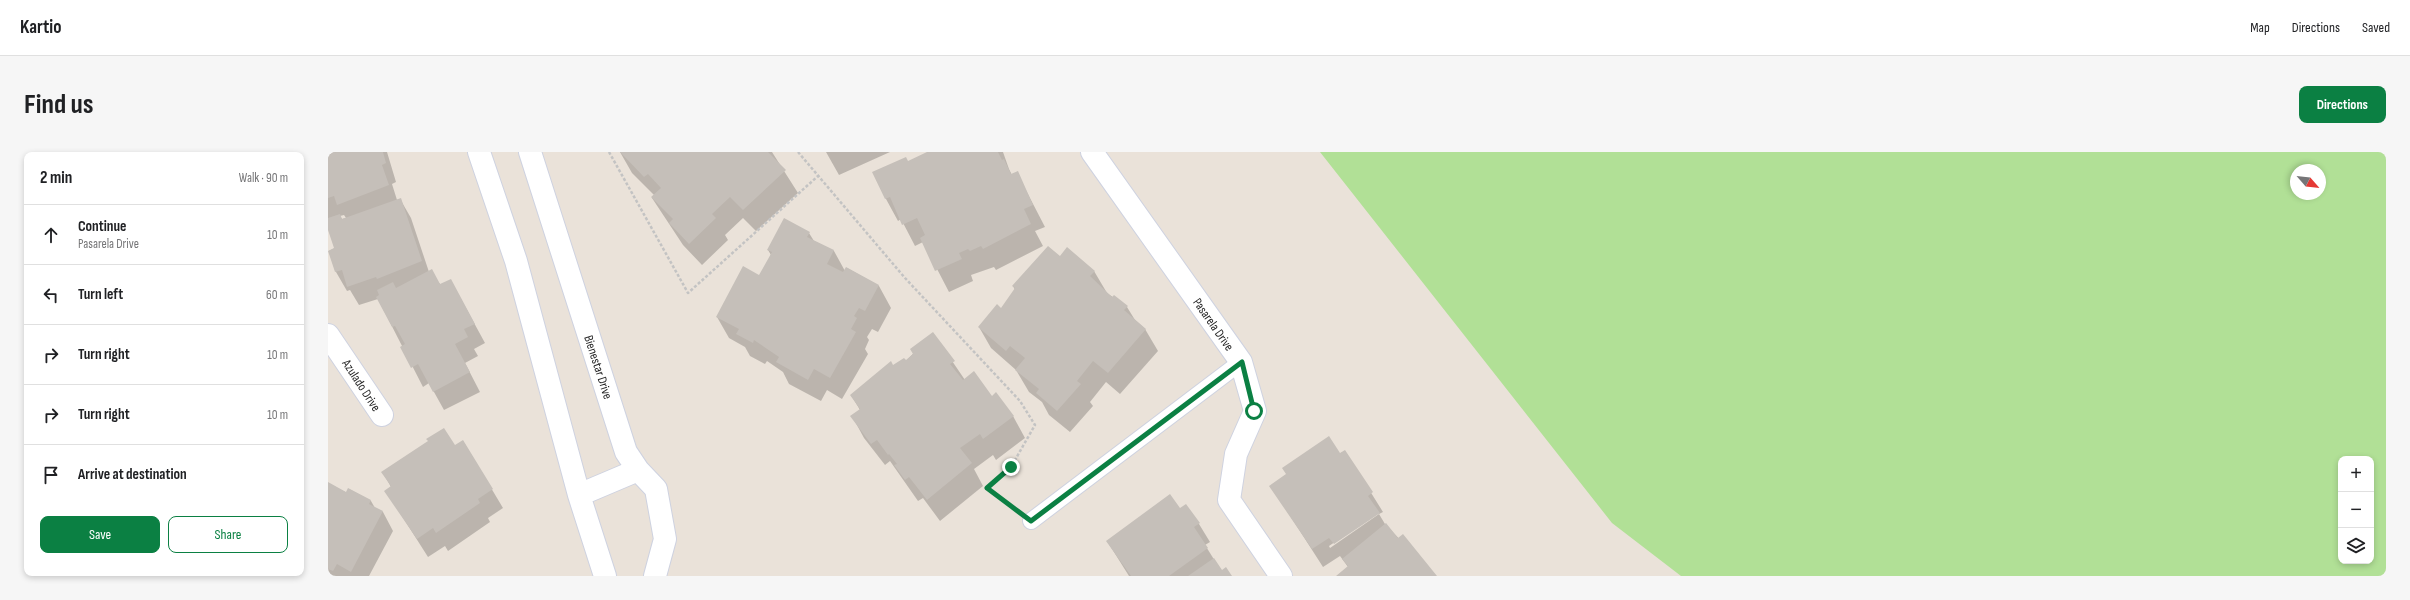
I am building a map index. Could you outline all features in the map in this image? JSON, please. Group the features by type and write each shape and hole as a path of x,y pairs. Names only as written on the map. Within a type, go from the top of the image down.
{"street":[{"path":"479,152 516,261 579,495 605,576"},
{"name":"Bienestar Drive","path":"530,152 626,452 638,470 656,489 664,540 655,576"},
{"name":"Pasarela Drive","path":"1092,152 1242,362 1254,411 1236,454 1229,500 1281,576"},
{"name":"Azulado Drive","path":"328,335 382,415"},
{"path":"579,495 638,470"}],"lane":[{"path":"1031,521 1242,362"}],"path":[{"path":"608,152 688,293 818,176"},
{"path":"798,152 905,278 1020,401 1036,425 1011,467 987,488 1031,521"}],"green space":[{"path":"1320,152 2386,152 2386,576 1681,576 1612,523"}],"building":[{"path":"328,152 383,152 386,163 382,165 389,185 337,205 334,196 328,198"},
{"path":"620,152 768,152 786,170 743,210 730,197 712,214 716,218 689,244 669,223 673,219 651,197 661,188 648,174 644,177"},
{"path":"927,152 998,152 1002,160 1004,159 1011,174 1018,171 1033,205 1024,209 1031,224 983,249 981,246 970,251 968,249 959,253 962,259 935,271 920,238 925,235 917,218 902,225 890,197 885,199 872,172 906,157 908,161"},
{"path":"401,198 422,261 377,279 376,277 347,287 342,270 335,272 328,251 334,248 328,230 328,218 340,214 342,219"},
{"path":"784,218 810,232 807,237 834,250 827,264 843,272 846,267 879,285 865,311 859,308 854,316 857,318 851,329 856,332 830,378 814,369 808,380 776,362 779,357 754,340 753,343 736,334 739,329 716,317 743,266 759,275 772,252 767,250"},
{"path":"1048,246 1060,256 1067,247 1095,271 1090,276 1112,297 1114,295 1128,306 1124,310 1146,329 1108,373 1093,361 1077,381 1081,384 1057,411 1036,393 1039,389 1015,370 1025,358 1010,346 1006,351 978,327 997,304 1001,308 1015,288 1012,286"},
{"path":"432,269 440,284 451,279 475,324 464,329 468,337 455,344 470,372 433,392 418,364 411,368 400,347 405,344 395,326 392,327 376,297 379,295 377,290 393,282 396,288"},
{"path":"933,332 955,361 950,364 963,380 974,371 992,396 996,392 1014,416 983,439 980,434 960,448 972,463 927,500 909,477 905,480 894,465 897,464 877,440 871,444 850,416 860,409 850,395 891,361 893,365 904,358 906,360 913,354 910,349"},
{"path":"444,428 455,445 463,440 493,489 478,499 480,503 436,533 433,528 417,539 384,491 391,486 381,472 428,441 426,439"},
{"path":"1329,436 1340,453 1345,450 1373,492 1368,496 1380,513 1334,544 1329,538 1312,549 1269,486 1286,474 1282,468"},
{"path":"328,482 346,492 348,488 371,500 369,504 383,511 351,572 337,564 333,571 328,569"},
{"path":"1170,494 1180,508 1186,504 1200,523 1194,527 1208,548 1169,576 1131,576 1106,541"},
{"path":"1386,523 1398,538 1403,534 1437,576 1336,576 1348,566 1342,559"},
{"path":"1214,558 1222,570 1226,567 1232,576 1188,576"}],"route":[{"path":"1011,467 987,488 1031,521 1242,362 1254,411"}]}
